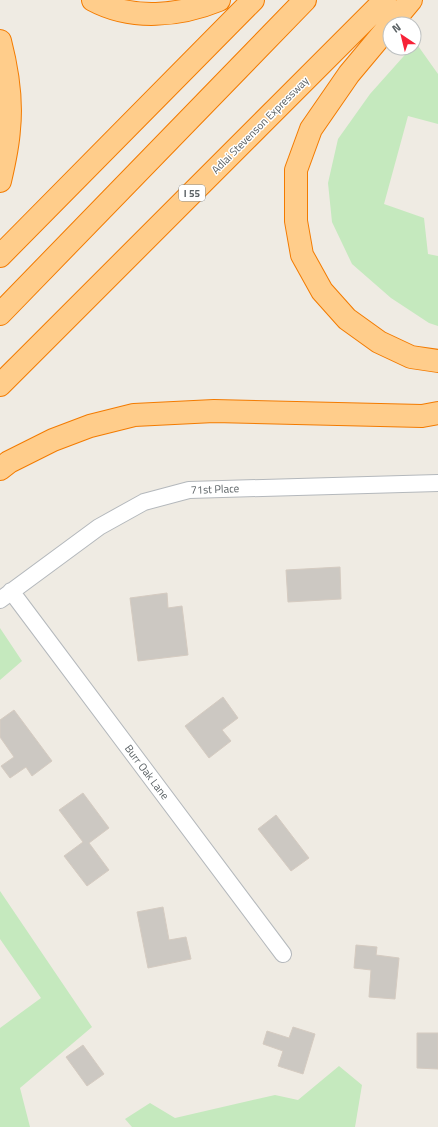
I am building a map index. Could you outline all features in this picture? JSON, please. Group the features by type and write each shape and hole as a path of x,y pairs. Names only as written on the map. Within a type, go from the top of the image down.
{"highway":[{"path":"93,0 110,8 143,14 158,14 201,7 219,0"},
{"path":"0,256 253,0"},
{"path":"0,314 305,0"},
{"name":"Adlai Stevenson Expressway","path":"0,385 385,0"},
{"path":"398,16 411,0"},
{"path":"382,35 349,74 311,129 296,170 296,221 302,255 322,291 347,319 379,342 411,357 438,360"},
{"path":"0,41 9,88 10,128 0,181"},
{"path":"0,469 9,462 53,440 90,426 134,415 214,411 422,416 438,413"}],"street":[{"name":"71st Place","path":"6,595 99,527 144,502 189,490 438,483"},
{"name":"Burr Oak Lane","path":"6,595 283,954"}],"green space":[{"path":"422,51 438,74 438,124 408,116 384,204 424,218 428,254 438,256 438,326 429,323 391,298 352,264 332,222 328,183 338,139 370,94 404,56 422,56"},
{"path":"0,628 22,661 0,680"},
{"path":"0,891 92,1027 20,1088 30,1127 0,1127 0,1028 41,998 0,939"},
{"path":"339,1066 362,1085 355,1127 132,1127 125,1119 150,1103 175,1118 275,1095 298,1100"}],"building":[{"path":"340,567 341,599 288,602 286,570"},
{"path":"167,593 168,608 182,606 188,655 138,661 130,598"},
{"path":"223,697 238,718 222,730 231,741 209,758 185,726"},
{"path":"14,710 52,761 32,776 26,767 10,778 1,766 14,757 0,737 0,720"},
{"path":"83,793 109,828 89,843 109,870 87,886 64,856 83,842 59,810"},
{"path":"276,815 309,858 291,871 258,829"},
{"path":"163,907 169,940 186,937 191,959 148,968 137,912"},
{"path":"356,945 377,947 376,955 399,958 395,999 369,997 371,970 354,968"},
{"path":"293,1027 315,1034 303,1074 278,1066 283,1051 263,1044 267,1031 289,1038"},
{"path":"417,1033 438,1033 438,1069 417,1068"},
{"path":"83,1045 104,1074 87,1086 66,1057"}]}
